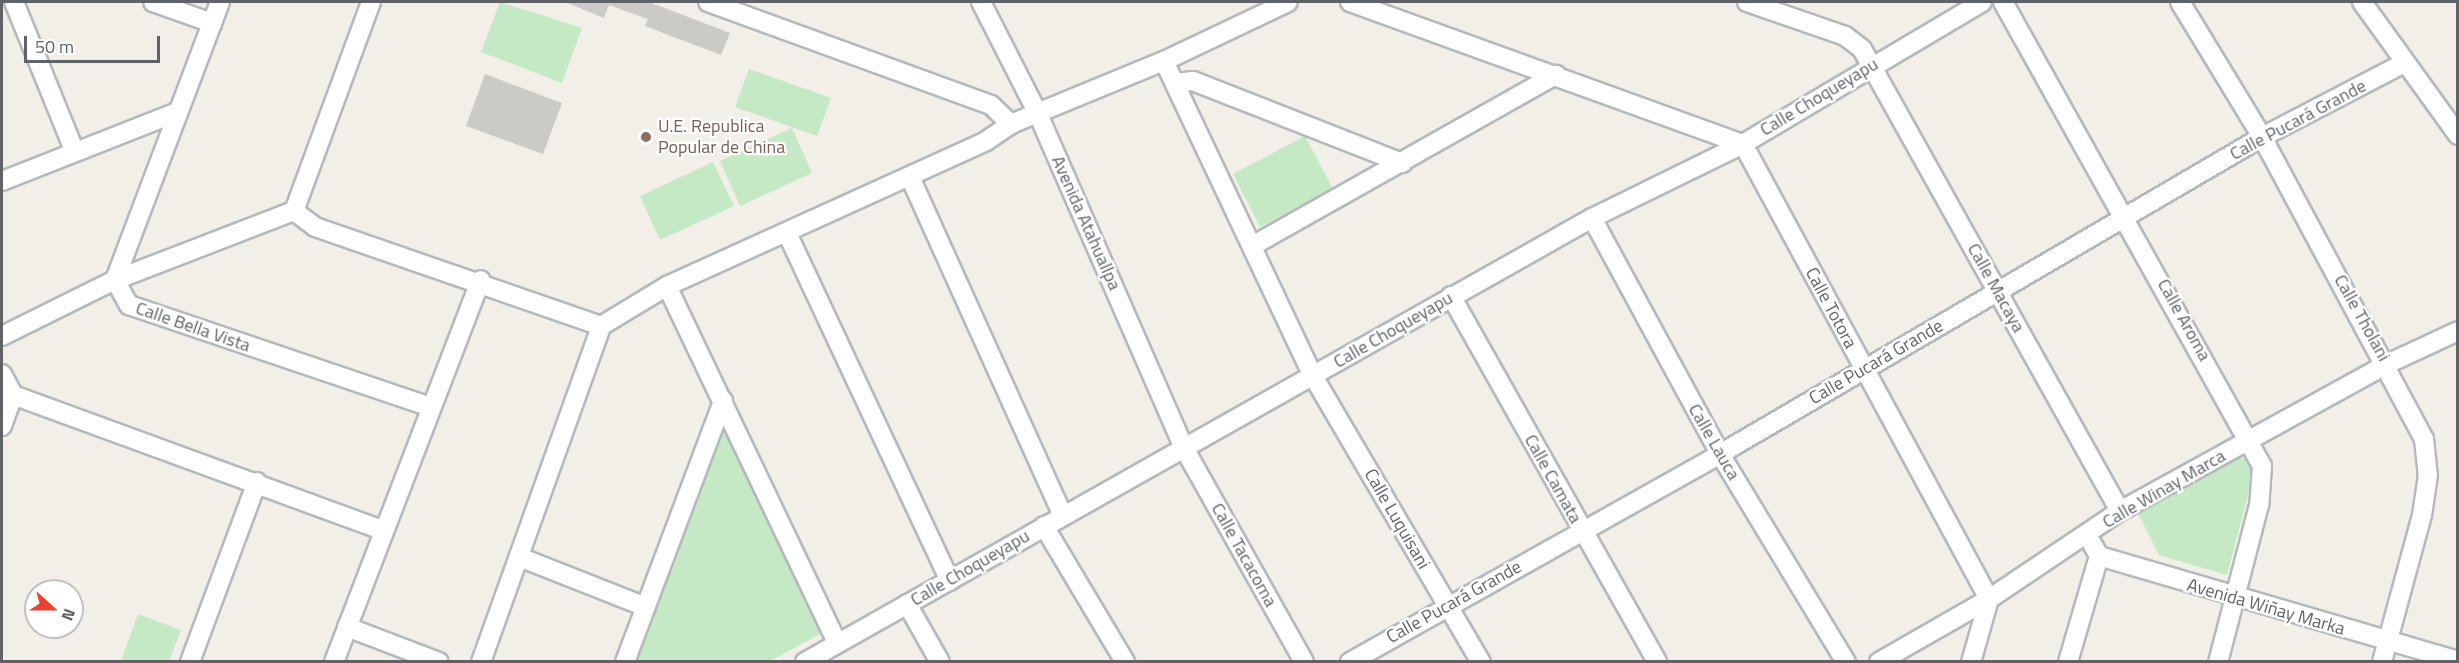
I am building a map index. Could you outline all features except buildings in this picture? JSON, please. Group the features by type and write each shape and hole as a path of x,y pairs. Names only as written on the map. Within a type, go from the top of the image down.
{"street":[{"path":"14,2 74,150"},
{"path":"153,2 212,23"},
{"path":"115,280 220,2"},
{"path":"2,336 115,280 294,211 372,2"},
{"path":"708,2 991,105 1011,124"},
{"name":"Avenida Atahuallpa","path":"981,2 1038,114 1184,448"},
{"path":"481,662 601,326 668,286 909,177 1011,124 1164,61 1287,2"},
{"path":"1350,2 1743,144"},
{"name":"Calle Macaya","path":"1747,2 1845,36 1862,49 2120,512"},
{"name":"Calle Choqueyapu","path":"805,662 950,581 1062,514 1313,376 1592,218 1743,144 1870,66 1982,2"},
{"name":"Calle Aroma","path":"2003,2 2252,440 2264,484 2218,662"},
{"name":"Calle Tholani","path":"2180,2 2262,137 2387,364 2424,439 2428,475 2412,566 2382,662"},
{"path":"2362,2 2457,135"},
{"name":"Calle Luquisani","path":"1164,61 1313,376 1480,662"},
{"name":"Calle Pucará Grande","path":"1350,662 1446,603 1583,532 1720,454 2262,137 2404,63"},
{"path":"1252,246 1556,75"},
{"path":"1176,83 1193,81 1402,163"},
{"path":"2,181 74,150 177,112"},
{"name":"Calle Totora","path":"1743,144 1989,599"},
{"path":"909,177 1062,514"},
{"path":"294,211 315,227 481,280 601,326"},
{"name":"Calle Lauca","path":"1592,218 1720,454 1846,662"},
{"path":"787,233 950,581"},
{"name":"Calle Bella Vista","path":"115,280 129,305 430,407"},
{"path":"334,662 382,530 481,280"},
{"path":"668,286 837,643"},
{"name":"Calle Camata","path":"1451,296 1657,662"},
{"name":"Calle Winay Marca","path":"1880,662 1989,599 2120,512 2387,364 2457,331"},
{"path":"2,374 13,395 257,482 382,530"},
{"path":"2,426 13,395"},
{"path":"625,662 723,401"},
{"name":"Calle Tacacoma","path":"1184,448 1304,662"},
{"path":"190,662 257,482"},
{"path":"1044,526 1125,662"},
{"path":"2068,662 2098,556 2087,535"},
{"path":"519,556 646,607"},
{"name":"Avenida Wiñay Marka","path":"2098,556 2234,599 2457,661"},
{"path":"1971,662 1989,599"},
{"path":"907,604 940,662"},
{"path":"347,627 439,662"}],"green space":[{"path":"500,2 582,28 562,83 481,52"},
{"path":"749,69 831,98 817,136 735,107"},
{"path":"792,128 812,173 740,206 720,161"},
{"path":"1305,136 1333,189 1260,227 1233,174"},
{"path":"713,162 734,206 660,240 640,196"},
{"path":"723,430 822,633 770,661 635,662"},
{"path":"2239,457 2248,461 2253,476 2227,575 2159,555 2137,511"},
{"path":"138,614 181,630 169,661 121,661"}],"place":[{"name":"U.E. Republica Popular de China","path":"646,137"}]}
